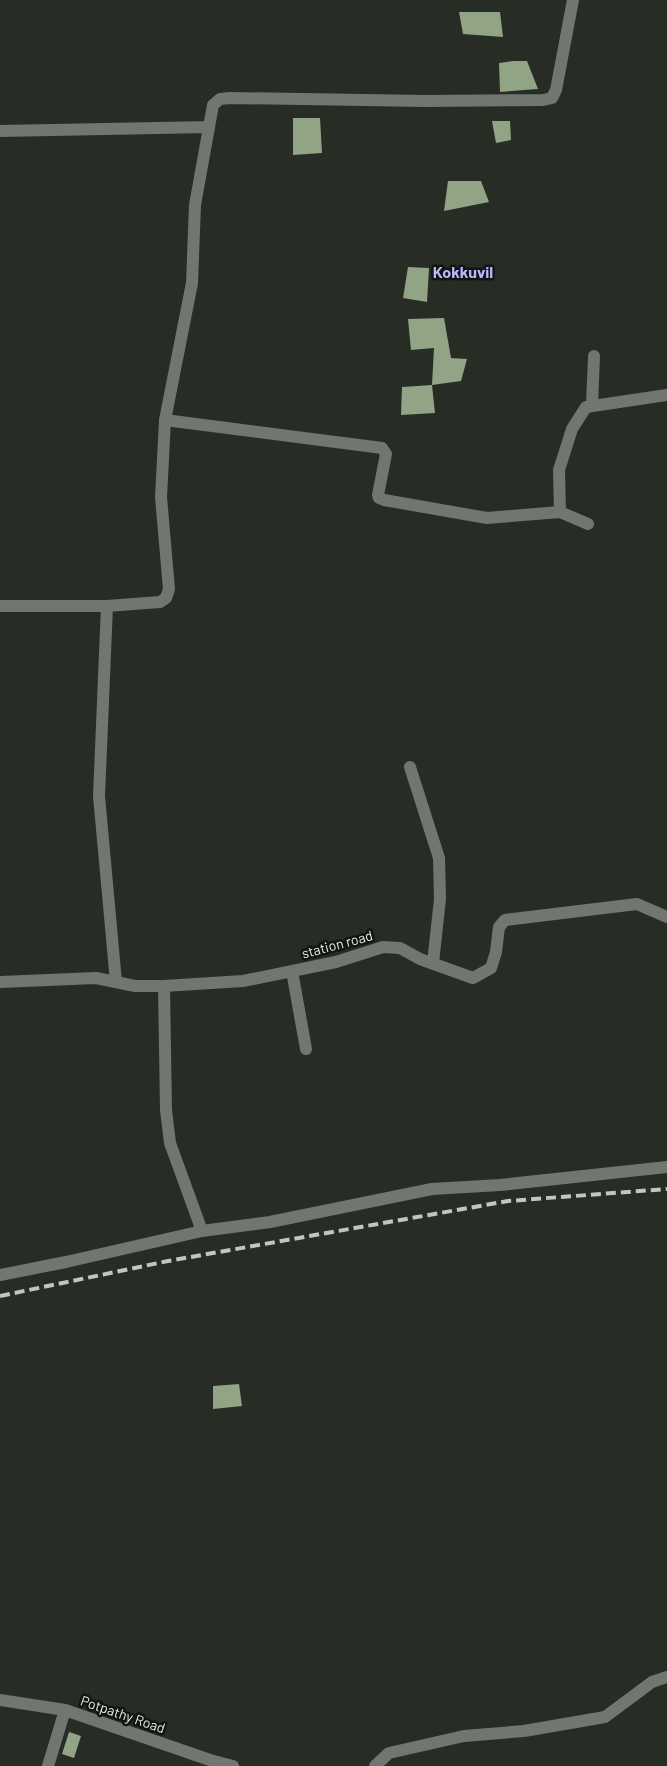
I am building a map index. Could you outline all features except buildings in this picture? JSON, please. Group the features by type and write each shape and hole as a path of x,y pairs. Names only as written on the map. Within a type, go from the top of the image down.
{"street":[{"path":"0,606 107,606 160,602 166,598 169,589 162,496 165,420 192,283 195,205 213,105 220,99 230,98 426,101 542,100 552,98 556,90 573,0"},
{"path":"0,131 209,127"},
{"path":"592,405 594,356"},
{"path":"560,512 560,470 572,429 586,407 667,395"},
{"path":"165,420 382,448 386,454 378,495 379,498 384,500 487,518 560,512 588,524"},
{"path":"107,606 99,796 116,982"},
{"path":"410,767 439,858 440,899 433,963"},
{"name":"station road","path":"0,982 96,978 135,986 164,986 243,981 336,962 383,947 400,948 420,959 473,978 491,968 496,952 499,927 505,920 637,904 667,917"},
{"path":"292,971 306,1049"},
{"path":"164,986 166,1110 170,1143 202,1231"},
{"path":"0,1275 202,1231 270,1222 432,1189 500,1185 667,1167"},
{"path":"375,1766 389,1753 464,1736 524,1731 605,1718 652,1682 667,1677"},
{"name":"Potpathy Road","path":"0,1700 65,1710 209,1763 234,1766"},
{"path":"48,1766 65,1710"}],"railway":[{"path":"0,1296 168,1261 508,1201 667,1189"}],"district":[{"name":"Kokkuvil","path":"463,271"}]}
